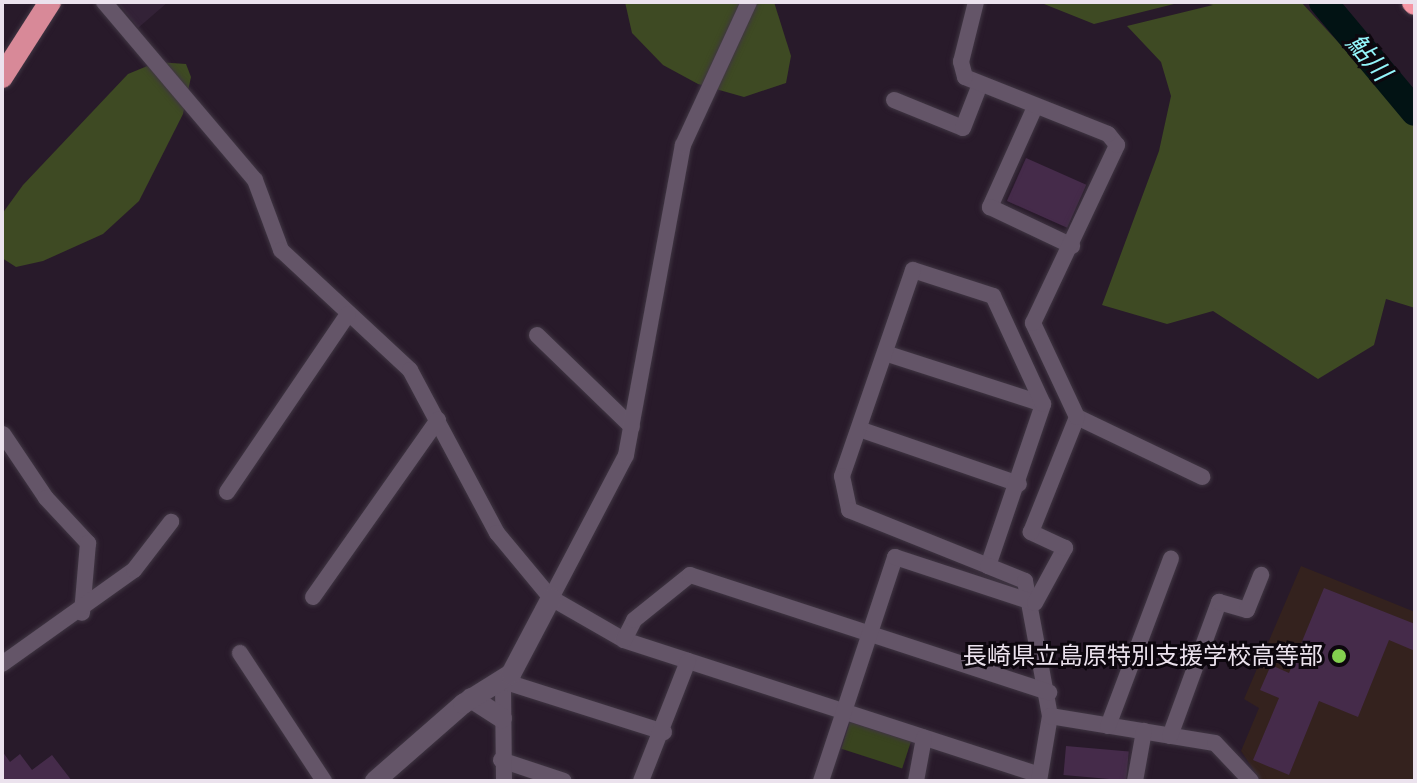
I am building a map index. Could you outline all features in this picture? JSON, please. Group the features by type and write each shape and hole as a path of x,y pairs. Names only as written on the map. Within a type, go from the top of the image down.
{"highway":[{"path":"2,77 50,2"}],"street":[{"path":"104,2 255,180 281,250 410,370 497,533 551,598 624,640 1039,778 1050,716 1049,692 1035,603 1025,581 849,510 842,476 913,270 993,296 1043,404 1019,484 988,566"},
{"path":"504,781 501,760 503,681 615,477 632,427 683,145 749,2"},
{"path":"976,2 961,62 979,87 1108,134 1117,145 1033,332 1077,417 1202,477"},
{"path":"894,100 963,128 979,87"},
{"path":"1035,107 990,207 1072,246"},
{"path":"227,492 348,314"},
{"path":"537,335 632,427"},
{"path":"885,353 1043,404"},
{"path":"1035,603 1065,548 1031,532 1077,417"},
{"path":"313,597 438,420"},
{"path":"859,429 1019,484"},
{"path":"3,434 46,498 88,543 82,613"},
{"path":"2,664 82,613 134,570 171,522"},
{"path":"821,781 895,557 1035,603"},
{"path":"1108,726 1171,558"},
{"path":"624,640 634,620 690,575 1049,692"},
{"path":"1170,736 1219,602 1247,610 1261,575"},
{"path":"240,653 324,781"},
{"path":"646,780 688,661"},
{"path":"375,781 471,698 503,681 664,732"},
{"path":"471,698 502,718"},
{"path":"1050,716 1225,748 1251,781"},
{"path":"1135,781 1144,731"},
{"path":"916,781 924,738"},
{"path":"501,760 564,781"}],"shaded area":[{"path":"117,2 168,2 138,28"},
{"name":"長崎県立島原特別支援学校高等部","path":"1301,566 1415,612 1415,781 1261,781 1241,751 1259,708 1244,699"}],"green space":[{"path":"625,2 774,2 791,56 786,83 744,97 698,84 663,65 632,33"},
{"path":"1039,2 1182,2 1094,24"},
{"path":"1199,2 1301,2 1415,125 1415,308 1386,299 1374,345 1318,379 1213,311 1167,324 1102,305 1159,151 1171,96 1161,62 1127,26 1213,5"},
{"path":"157,62 186,64 191,77 183,114 139,201 103,234 43,261 16,267 2,258 2,214 23,185 128,74"},
{"path":"850,722 911,742 902,768 841,749"}],"building":[{"path":"1026,158 1086,185 1067,228 1007,201"},
{"path":"1324,588 1415,624 1415,651 1389,640 1358,717 1319,701 1289,775 1253,760 1279,698 1260,690 1271,665 1289,673"},
{"path":"1066,746 1129,751 1126,780 1063,775"},
{"path":"2,751 10,762 20,754 32,770 52,755 72,781 2,781"}],"waterway":[{"name":"鮎川","path":"1323,2 1415,112"}],"place":[{"name":"長崎県立島原特別支援学校高等部","path":"1339,656"}]}
